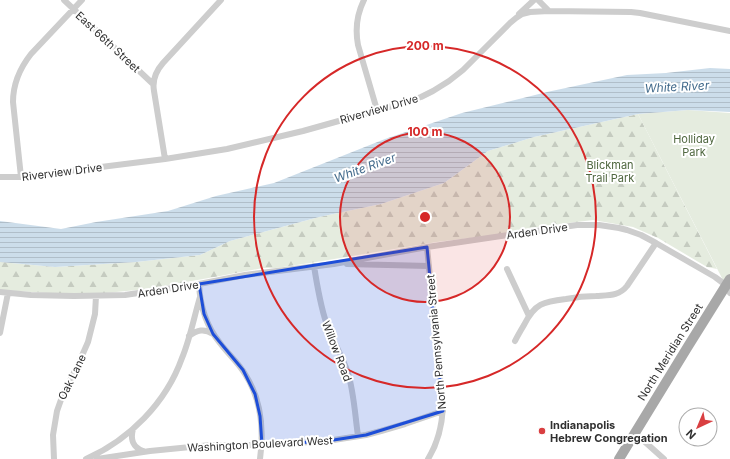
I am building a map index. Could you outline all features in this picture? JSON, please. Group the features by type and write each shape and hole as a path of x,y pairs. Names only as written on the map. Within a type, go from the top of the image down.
{"main road":[{"name":"North Meridian Street","path":"619,459 729,286"}],"street":[{"name":"East 66th Street","path":"64,0 153,84"},
{"path":"21,177 13,96 16,81 22,66 28,57 82,0"},
{"path":"166,159 155,101 153,84 155,76 160,66 221,0"},
{"path":"364,0 358,16 357,34 377,110"},
{"path":"510,23 534,0"},
{"path":"538,0 549,11"},
{"name":"Riverview Drive","path":"0,177 21,177 166,159 216,151 275,138 404,103 433,91 449,81 469,64 510,23 526,13 549,11 640,13 730,30"},
{"name":"Arden Drive","path":"0,292 53,296 125,295 199,284 245,275 334,264 427,247 584,225 599,225 623,229 641,235 729,286"},
{"path":"515,341 529,316 536,308 548,302 620,293 628,286 656,243"},
{"name":"North Pennsylvania Street","path":"427,247 442,399 442,423 439,435 428,459"},
{"name":"Arden Drive","path":"334,264 429,266"},
{"name":"Willow Road","path":"314,266 326,323 347,372 351,388 358,436"},
{"path":"507,269 529,316"},
{"path":"199,284 204,314 213,334 237,362 249,380 255,394 259,408 262,431 260,459"},
{"path":"0,333 8,293"},
{"name":"Oak Lane","path":"54,459 53,435 57,411 65,389 88,342 95,314 96,296"},
{"path":"86,459 106,448 133,429 154,408 167,389 182,360 200,297"},
{"path":"189,336 200,330 205,330 213,334"},
{"name":"Washington Boulevard West","path":"97,459 143,452 211,445 262,445 327,441 381,431 442,411"},
{"path":"133,429 131,439 135,447 143,452"},
{"path":"635,433 664,459"}],"highlighted area":[{"path":"427,247 443,411 366,435 327,441 262,445 260,416 255,394 243,370 213,334 204,314 199,284"}],"green space":[{"name":"Holliday Park","path":"688,110 730,113 730,292 638,114"},
{"name":"Blickman Trail Park","path":"638,114 717,269 707,267 658,238 633,227 593,220 537,227 503,234 437,242 276,268 263,268 147,289 106,293 64,294 0,290 0,262 55,267 136,262 200,255 230,241 319,217 381,204 444,183 488,151 534,137"}],"water":[{"name":"White River","path":"710,68 730,69 730,112 688,110 638,114 534,137 488,151 444,183 381,204 319,217 230,241 200,255 136,262 55,267 0,262 0,221 61,229 168,211 216,196 274,183 385,139 462,113 547,92 627,75 666,73"}],"place":[{"name":"Indianapolis Hebrew Congregation","path":"542,431"}]}
